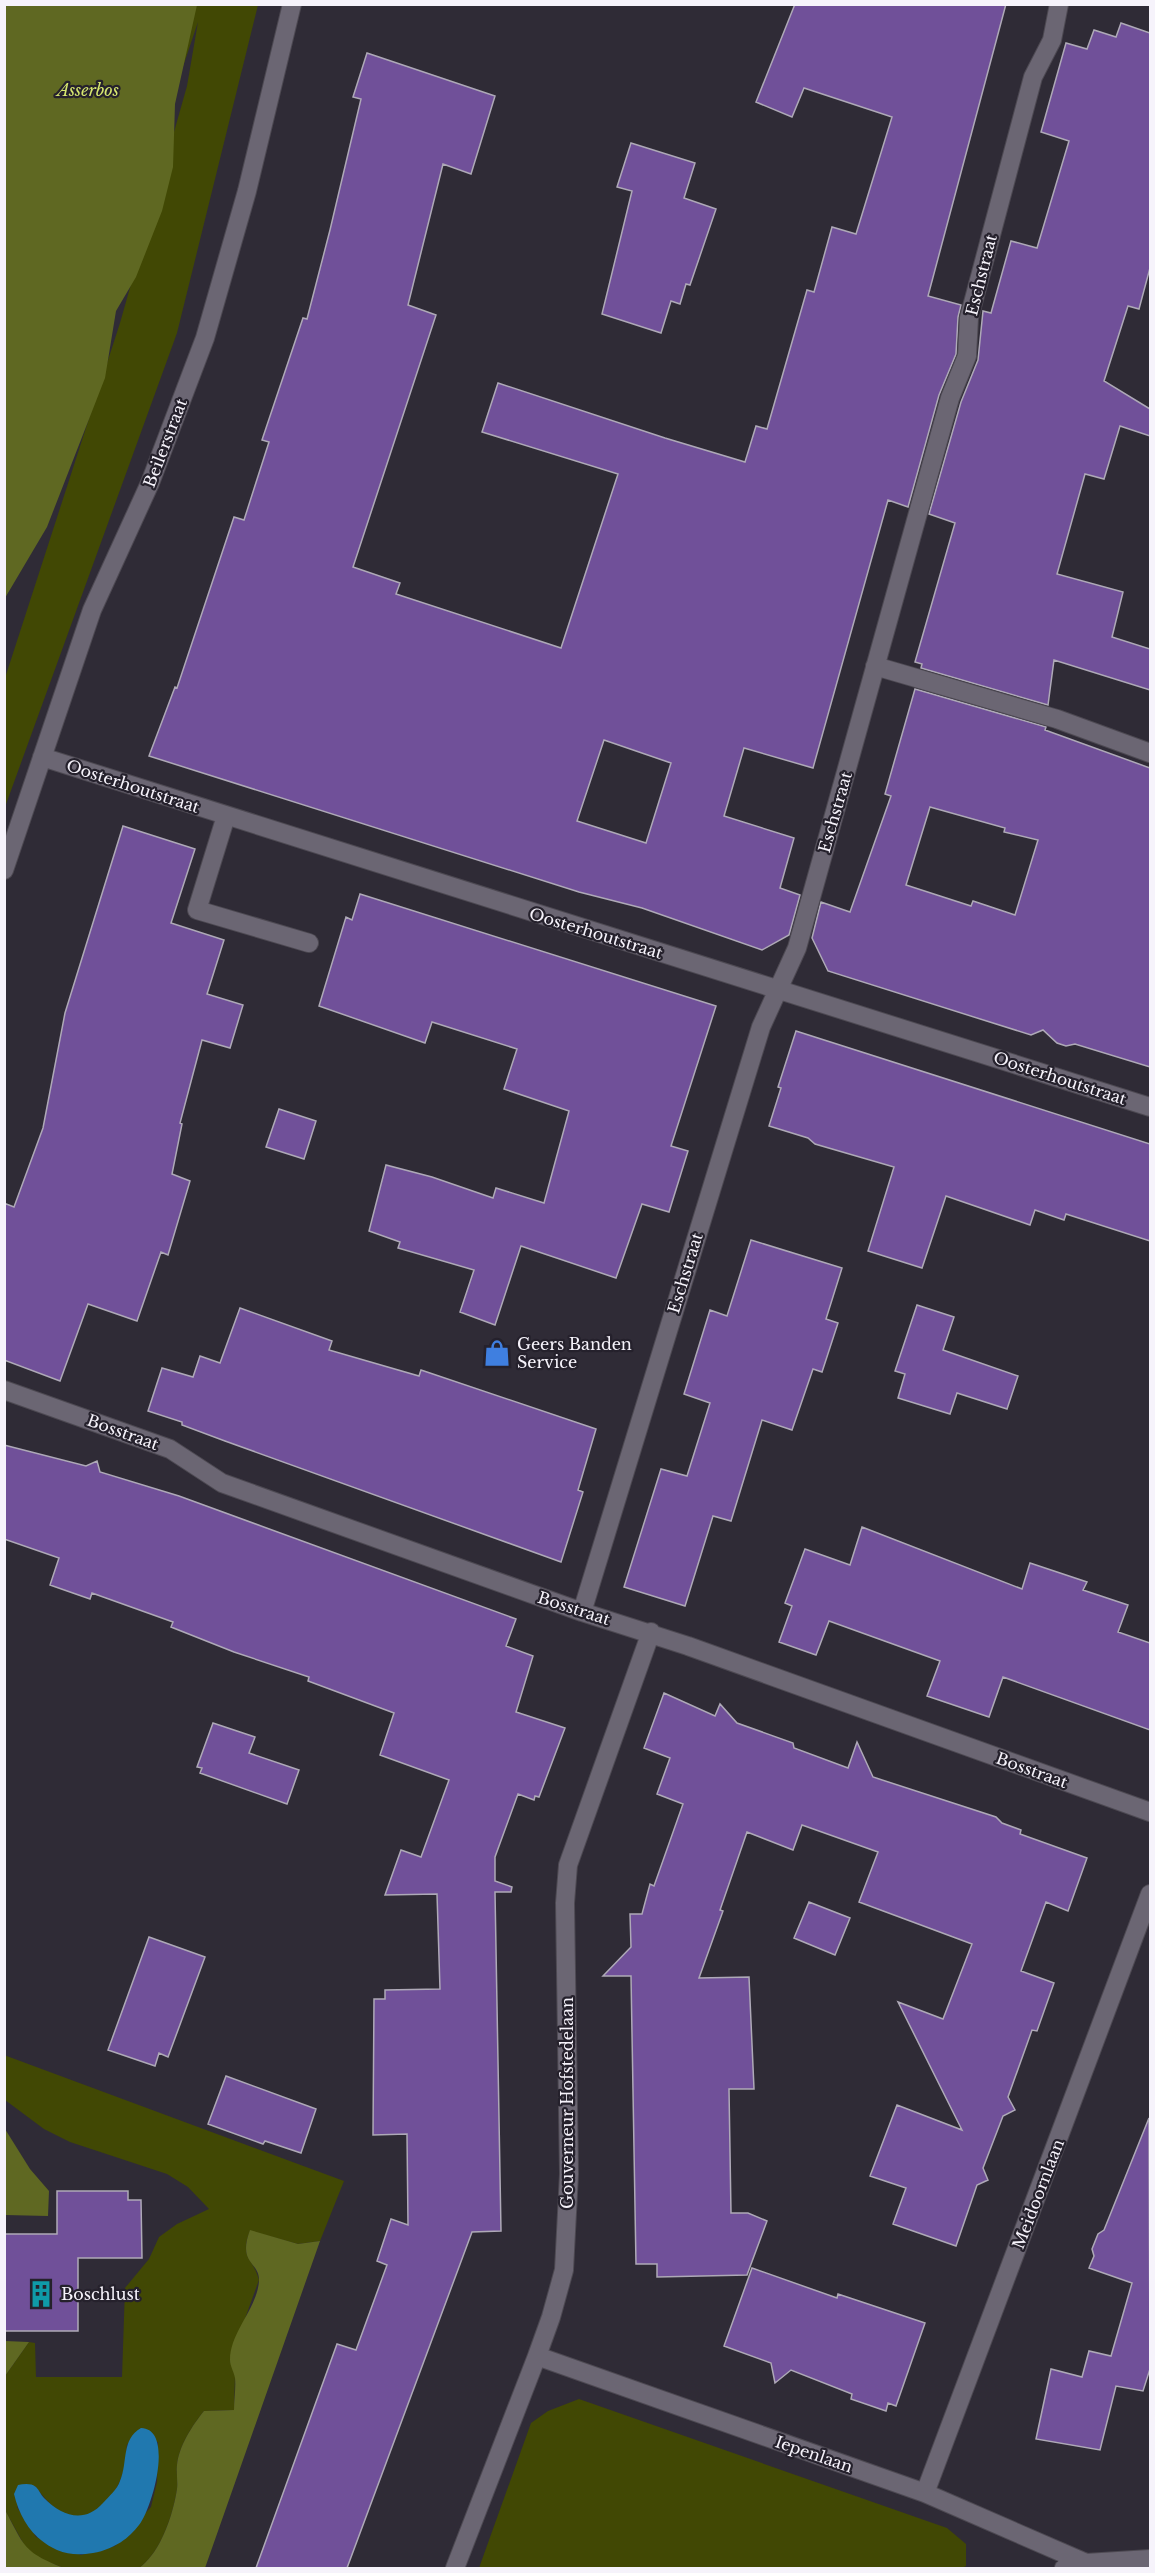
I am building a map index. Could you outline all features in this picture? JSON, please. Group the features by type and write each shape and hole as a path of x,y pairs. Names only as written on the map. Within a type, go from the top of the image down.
{"street":[{"name":"Beilerstraat","path":"4,870 92,610 150,483 205,338 248,191 292,4"},
{"name":"Eschstraat","path":"582,1612 761,1027 797,948 950,398 967,356 969,318 1033,77 1052,40 1059,4"},
{"path":"875,666 1057,720 1150,753"},
{"name":"Oosterhoutstraat","path":"42,757 1150,1107"},
{"path":"226,816 197,910 309,943"},
{"name":"Bosstraat","path":"4,1390 170,1449 222,1483 582,1612 651,1632 1150,1812"},
{"name":"Gouverneur Hofstedelaan","path":"455,2568 537,2356 564,2270 569,2174 565,1903 568,1865 651,1632"},
{"name":"Meidoornlaan","path":"925,2493 1150,1894"},
{"name":"Iepenlaan","path":"537,2356 925,2493 1086,2563"},
{"name":"Iepenlaan","path":"1064,2568 1086,2563 1150,2559"}],"green space":[{"name":"Asserbos","path":"5,4 197,5 175,104 173,167 162,211 136,277 116,311 105,378 47,527 5,598"},
{"path":"5,5 258,5 177,333 5,807 5,678 120,323 187,86 198,22 5,595"},
{"path":"4,2055 344,2181 320,2241 298,2244 250,2231 246,2253 259,2280 230,2360 235,2376 234,2410 204,2411 191,2430 178,2458 177,2489 165,2532 154,2553 139,2568 64,2568 38,2558 27,2550 5,2510 5,2376 29,2342 35,2343 36,2377 122,2377 125,2288 149,2259 159,2237 177,2224 209,2209 188,2187 167,2174 70,2142 44,2129 5,2100","holes":["158,2442 157,2482 151,2507 115,2546 81,2555 36,2537 17,2507 35,2486 52,2506 69,2516 82,2517 96,2510 108,2500 120,2481 127,2444"]},
{"path":"5,2129 30,2169 49,2191 48,2216 5,2215"},
{"path":"250,2230 298,2244 320,2241 205,2568 139,2568 154,2553 165,2532 177,2489 178,2458 191,2430 204,2411 234,2410 235,2382 230,2362 231,2350 254,2301 259,2281 256,2270 247,2256"},
{"path":"4,2342 29,2342 5,2376"},
{"path":"579,2399 947,2528 966,2544 966,2566 962,2568 479,2568 531,2423 548,2411"},
{"path":"5,2510 27,2547 40,2557 64,2568 5,2568"}],"water":[{"path":"141,2428 151,2432 157,2441 158,2471 150,2503 139,2525 130,2535 119,2544 106,2549 79,2554 57,2550 34,2534 20,2512 14,2494 18,2485 34,2486 51,2504 66,2513 88,2514 96,2510 117,2487 130,2438"}],"building":[{"path":"795,4 1006,4 928,296 961,305 956,354 939,395 908,507 888,500 813,768 744,748 724,816 794,838 780,888 800,895 789,935 762,950 642,908 579,892 149,756 175,687 177,688 234,517 244,520 269,442 262,440 303,318 307,319 330,230 361,99 353,97 367,53 495,96 471,174 443,164 408,305 436,315 353,567 400,583 396,594 561,648 618,474 482,432 498,383 745,462 756,426 767,429 807,290 814,292 832,227 856,234 892,117 804,88 792,117 756,102","holes":["604,740 671,763 646,843 577,821"]},
{"path":"1121,23 1150,33 1150,268 1139,309 1128,306 1104,381 1150,409 1150,436 1120,426 1104,479 1085,474 1057,574 1123,592 1112,637 1150,649 1150,690 1054,660 1048,705 921,668 922,664 915,662 955,523 929,514 961,402 978,360 983,311 991,313 1011,241 1037,248 1069,141 1041,132 1066,43 1087,49 1094,30 1116,37"},
{"path":"631,143 695,163 684,198 716,209 690,285 686,284 680,304 671,301 661,333 602,314 632,191 617,187"},
{"path":"915,689 1046,727 1045,730 1150,768 1150,1067 1075,1044 1066,1046 1057,1043 1043,1030 1031,1035 828,971 812,938 821,902 850,912 891,796 885,794","holes":["930,807 1005,828 1004,832 1038,840 1015,915 973,901 971,906 906,885"]},
{"path":"123,826 195,849 171,923 224,940 207,994 243,1005 230,1048 202,1040 180,1123 182,1124 172,1174 190,1181 168,1255 161,1252 137,1321 88,1304 60,1381 4,1360 4,1203 14,1207 43,1128 65,1013"},
{"path":"360,894 716,1006 671,1146 688,1151 669,1212 642,1204 616,1278 521,1246 495,1325 460,1312 474,1270 398,1248 400,1242 369,1231 386,1165 432,1177 493,1198 496,1188 544,1203 569,1111 504,1089 517,1049 432,1022 425,1043 319,1006 346,917 352,920"},
{"path":"796,1031 1150,1144 1150,1241 1066,1214 1064,1220 1035,1210 1030,1225 946,1196 922,1268 868,1251 894,1167 815,1144 808,1138 769,1126 781,1088 778,1087"},
{"path":"279,1109 316,1121 304,1159 266,1147"},
{"path":"751,1240 842,1268 826,1319 838,1323 822,1372 813,1369 792,1430 762,1420 731,1521 713,1516 685,1606 624,1587 661,1469 687,1476 710,1403 684,1394 710,1310 727,1316"},
{"path":"917,1305 954,1317 943,1350 1018,1376 1007,1409 957,1393 950,1414 898,1398 905,1374 895,1371"},
{"path":"240,1308 332,1341 329,1350 419,1376 421,1370 596,1429 578,1490 583,1492 561,1562 148,1411 162,1368 193,1377 200,1356 220,1363"},
{"path":"4,1445 86,1466 97,1461 100,1472 179,1496 516,1619 506,1646 533,1656 516,1712 565,1728 539,1797 535,1796 534,1800 518,1794 495,1857 495,1881 512,1887 511,1892 495,1892 501,2231 472,2232 347,2568 256,2568 337,2344 356,2350 387,2265 377,2261 391,2219 408,2225 407,2134 373,2135 374,1999 385,1999 385,1990 440,1989 437,1894 385,1895 401,1850 421,1857 449,1780 380,1755 394,1713 308,1681 309,1677 234,1652 171,1627 173,1622 92,1593 90,1599 50,1585 59,1558 4,1539"},
{"path":"862,1527 1022,1589 1030,1563 1087,1582 1083,1590 1128,1605 1118,1632 1150,1643 1150,1730 1003,1677 989,1717 927,1696 940,1661 829,1621 816,1655 779,1642 792,1606 785,1603 805,1549 850,1565"},
{"path":"664,1693 715,1716 720,1704 737,1723 793,1743 794,1748 848,1768 857,1742 873,1777 996,1817 1002,1823 1021,1830 1020,1834 1087,1858 1068,1911 1046,1902 1021,1971 1054,1983 1037,2031 1032,2030 1008,2097 1015,2110 1003,2116 983,2168 988,2180 977,2185 956,2246 893,2224 906,2188 870,2176 897,2105 962,2130 898,2002 943,2019 972,1944 859,1902 878,1852 802,1825 793,1850 747,1832 720,1910 723,1911 699,1978 749,1977 754,2089 729,2089 731,2213 748,2213 767,2221 747,2275 657,2277 657,2264 636,2264 631,1976 603,1976 631,1947 630,1914 642,1914 650,1884 654,1886 683,1804 657,1794 670,1758 644,1748"},
{"path":"213,1723 255,1737 249,1753 299,1770 287,1804 200,1773 202,1768 197,1767"},
{"path":"809,1902 850,1918 835,1955 794,1938"},
{"path":"149,1937 205,1957 168,2057 159,2053 155,2066 108,2050"},
{"path":"226,2076 316,2109 301,2153 265,2141 263,2144 208,2124"},
{"path":"1149,2118 1150,2369 1143,2391 1116,2386 1100,2450 1036,2439 1051,2369 1082,2377 1089,2351 1111,2356 1132,2283 1089,2268 1094,2256 1092,2249 1098,2234 1104,2230"},
{"name":"Boschlust","path":"57,2191 128,2191 128,2200 141,2200 142,2258 78,2258 78,2331 4,2331 4,2234 57,2234"},
{"path":"752,2268 837,2298 838,2294 925,2323 896,2406 888,2403 886,2411 851,2399 852,2394 791,2370 775,2383 771,2363 724,2346"}],"place":[{"name":"Geers Banden Service","path":"497,1353"},
{"name":"Boschlust","path":"41,2294"}]}
